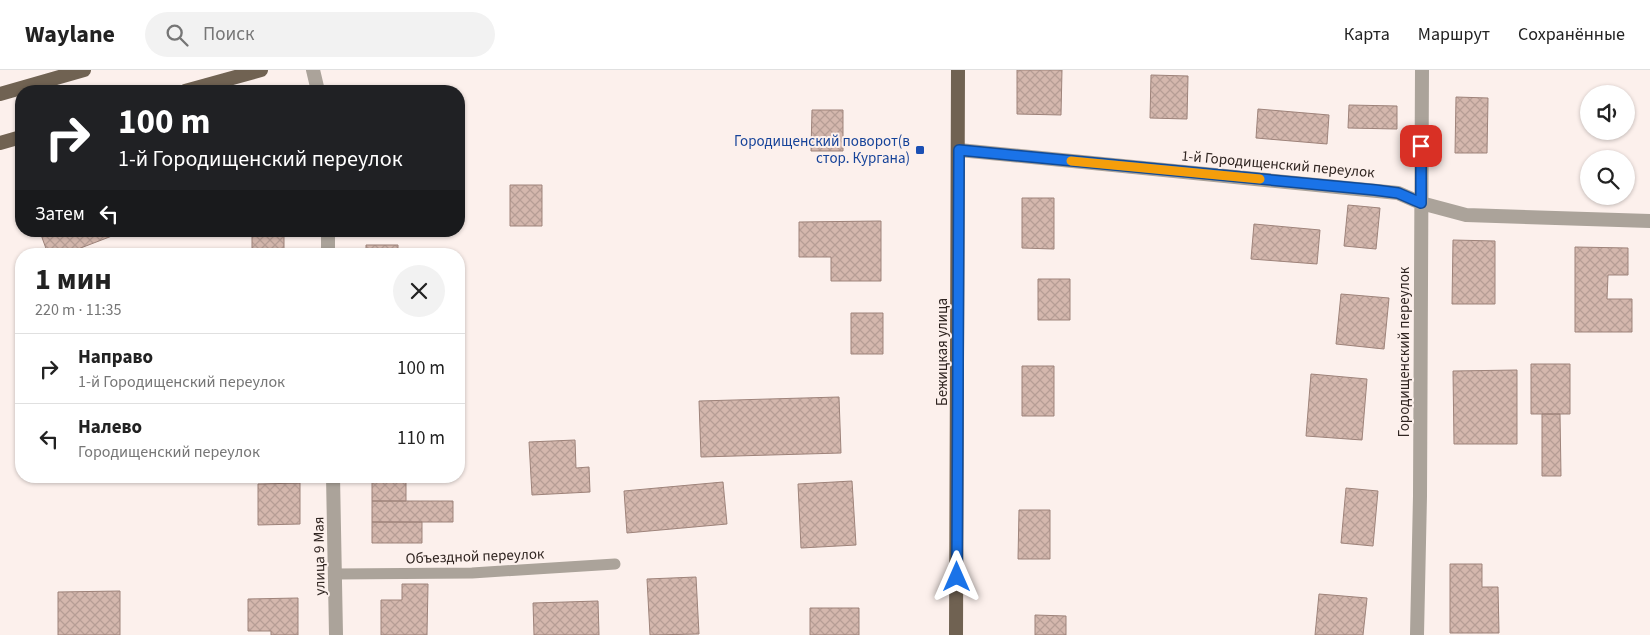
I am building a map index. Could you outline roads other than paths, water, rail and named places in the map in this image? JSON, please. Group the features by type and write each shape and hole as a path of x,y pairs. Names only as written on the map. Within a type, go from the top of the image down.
{"main road":[{"path":"32,85 84,70"},
{"path":"207,85 261,70"},
{"name":"Бежицкая улица","path":"956,635 958,70"},
{"path":"0,94 15,90"},
{"path":"0,143 15,139"}],"street":[{"path":"313,70 317,85"},
{"name":"Городищенский переулок","path":"1417,635 1422,70"},
{"name":"1-й Городищенский переулок","path":"959,150 1375,190 1398,193 1421,203 1466,215 1650,220"},
{"name":"улица 9 Мая","path":"333,483 336,635"}],"lane":[{"name":"Объездной переулок","path":"335,574 472,573 615,564"}],"place":[{"name":"Городищенский поворот(в стор. Кургана)","path":"920,150"}]}
